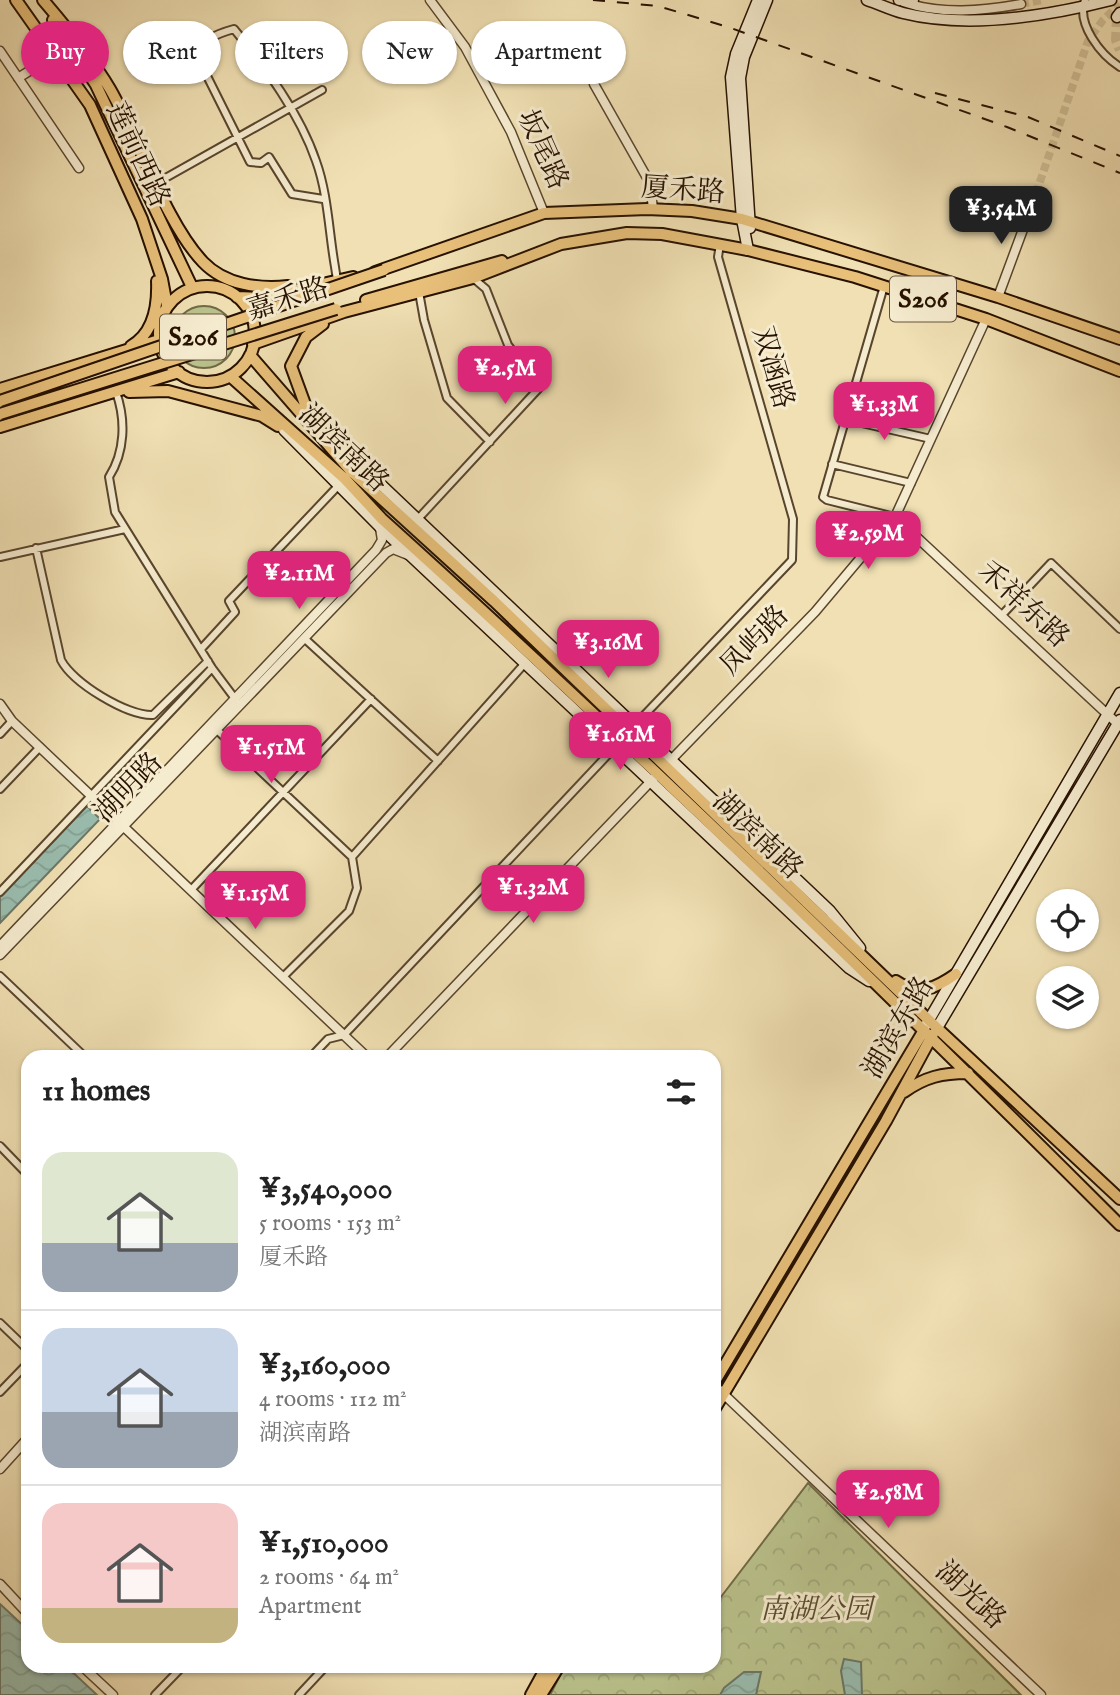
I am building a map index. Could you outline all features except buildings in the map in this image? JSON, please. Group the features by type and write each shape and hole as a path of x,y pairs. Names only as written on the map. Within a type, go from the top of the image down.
{"main road":[{"name":"莲前西路","path":"16,0 31,21"},
{"path":"41,0 75,38 110,89 152,186 205,264 229,279 267,288 335,281"},
{"path":"746,220 731,77 736,54 758,0"},
{"path":"748,250 740,78 744,57 767,0"},
{"path":"867,0 904,13 968,20 1038,17 1084,4 1111,0"},
{"name":"莲前西路","path":"75,84 90,105 142,219 167,306"},
{"name":"莲前西路","path":"152,186 167,240 192,287"},
{"name":"厦禾路","path":"237,297 261,298 384,270 544,213 653,209 746,220 998,297 1120,339"},
{"name":"S206","path":"251,349 340,311 473,278 551,248 627,233 662,233 720,244"},
{"name":"厦禾路","path":"720,244 884,286 986,319 1120,371"},
{"name":"嘉禾路","path":"0,414 340,311 458,272 551,248"},
{"path":"118,353 139,342 155,314 158,300 155,257"},
{"name":"嘉禾路","path":"0,401 384,270"},
{"path":"212,286 237,297 248,309 253,324 251,349 230,376 213,383 189,378 178,372 163,352 159,340 159,328 167,306 192,287 212,286"},
{"path":"314,427 291,366 295,354 316,327 340,311"},
{"name":"S206","path":"0,389 159,340"},
{"name":"湖滨南路","path":"251,349 350,470 495,601 625,736 882,988 1120,1199"},
{"name":"S206","path":"0,427 178,372"},
{"name":"湖滨南路","path":"230,376 873,964 968,1073 1120,1225"},
{"path":"116,392 168,391 262,416 285,430"},
{"path":"261,403 338,486 526,662 625,736"},
{"name":"湖滨南路","path":"314,427 335,441 417,520 625,736"},
{"name":"湖滨东路","path":"721,1398 886,1121 957,974 1120,693"},
{"name":"湖滨东路","path":"721,1372 1119,723"},
{"path":"873,964 906,988 932,990 957,974"},
{"path":"886,1121 902,1093 919,1081 942,1073 968,1073"},
{"path":"531,1695 549,1673"},
{"path":"541,1695 551,1673"}],"street":[{"name":"坂尾路","path":"430,0 466,47 511,132 544,213"},
{"path":"905,0 916,6 957,10 1021,4"},
{"path":"1084,4 1088,29 1101,52 1120,67"},
{"path":"323,199 292,194 269,157 261,163 250,162 198,58 201,46 216,34 234,29 262,63 317,162 323,199 335,281"},
{"path":"0,51 79,168"},
{"path":"594,84 650,183 653,209"},
{"path":"152,186 322,90"},
{"path":"998,297 1032,205"},
{"name":"双涵路","path":"318,1050 328,1039 344,1035 792,560 793,519 718,257 720,244"},
{"path":"417,520 540,387 508,345 486,289 473,278"},
{"path":"884,286 823,496 827,500 895,517"},
{"path":"419,292 424,320 447,398 489,442"},
{"name":"凤屿路","path":"394,1050 815,612 895,517 986,319"},
{"path":"116,392 123,411 120,460 109,477 115,512 212,668 236,699"},
{"path":"844,419 931,439"},
{"path":"832,464 911,483"},
{"path":"201,649 235,612 229,601 338,486"},
{"name":"禾祥东路","path":"895,517 1107,715 1119,723"},
{"name":"湖明路","path":"0,955 376,550 383,535 379,526"},
{"path":"0,557 125,529"},
{"path":"37,548 61,660 68,673 92,691 143,715 153,715 208,661"},
{"name":"湖明路","path":"0,946 216,730 386,553 393,549 413,558"},
{"path":"1001,616 1051,563 1120,629"},
{"path":"304,638 438,761"},
{"path":"352,857 526,662"},
{"path":"0,892 212,668"},
{"path":"191,890 370,699"},
{"path":"0,704 12,721 360,1050"},
{"path":"0,734 12,721"},
{"path":"216,730 352,857 357,888 349,911 283,977"},
{"path":"0,789 40,747"},
{"path":"0,976 78,1050"},
{"path":"0,1146 21,1168"},
{"path":"0,1323 21,1343"},
{"path":"0,1392 21,1370"},
{"name":"湖光路","path":"723,1394 1041,1695"},
{"path":"0,1469 21,1446"},
{"path":"0,1584 21,1606"},
{"path":"89,1673 113,1695"},
{"path":"155,1695 176,1673"},
{"path":"299,1695 319,1673"}],"green space":[{"path":"204,306 226,315 235,337 226,359 204,368 182,359 173,337 182,315"},
{"name":"南湖公园","path":"808,1483 1021,1695 550,1695 561,1673 721,1673 721,1597"}],"water":[{"path":"87,806 100,819 0,923 0,897"},
{"path":"0,1604 21,1624 21,1673 73,1673 97,1695 0,1695"},
{"path":"844,1659 861,1662 862,1695 845,1695 841,1671"},
{"path":"744,1672 761,1672 756,1695 720,1695 724,1688"}],"tunnel":[{"path":"1021,4 1042,0"},
{"path":"1032,205 1088,41 1103,20 1120,4"},
{"path":"1117,17 1116,40 1120,50"}],"railway":[{"path":"593,0 658,6 728,27 1007,127 1120,173"},
{"path":"935,93 1028,117 1120,156"}]}
